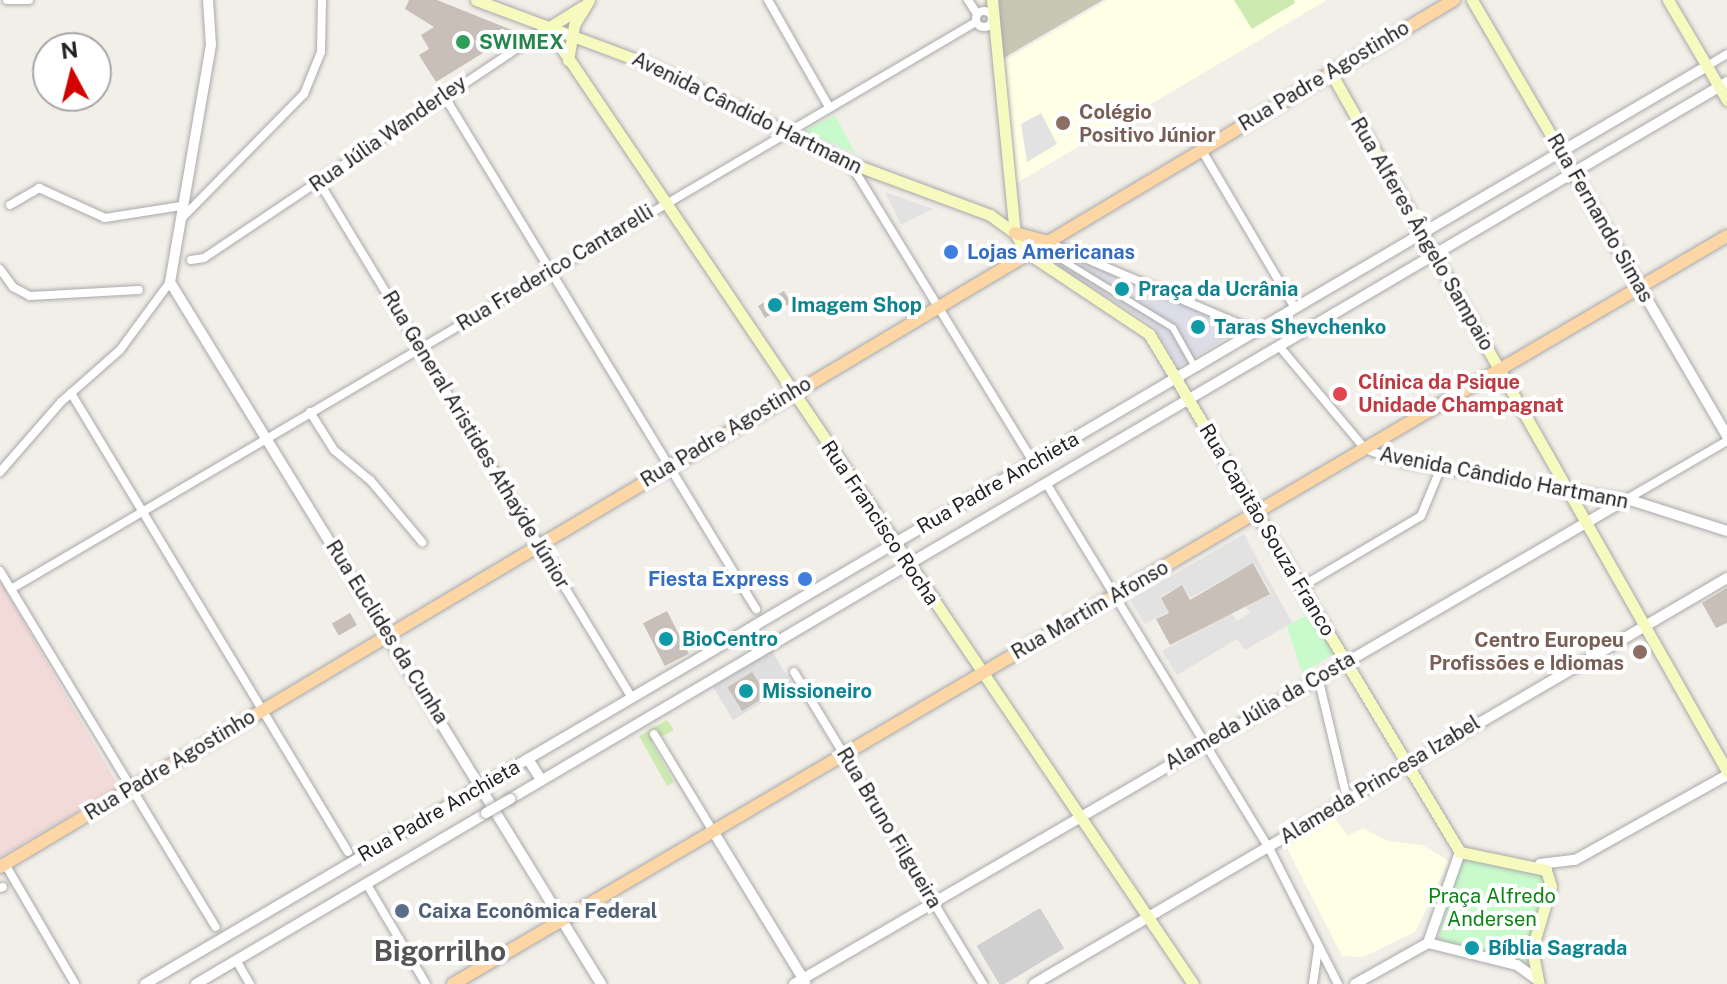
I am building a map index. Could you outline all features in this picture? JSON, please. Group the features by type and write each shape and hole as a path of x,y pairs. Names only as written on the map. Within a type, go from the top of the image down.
{"main road":[{"name":"Avenida Cândido Hartmann","path":"476,0 648,64 850,163 977,209 1015,233"},
{"path":"992,0 1015,233"},
{"name":"Rua Padre Agostinho","path":"3,865 1036,246 1454,0"},
{"name":"Rua Fernando Simas","path":"1472,0 1640,287"},
{"path":"1668,0 1707,66 1723,84 1727,100"},
{"name":"Rua Júlia Wanderley","path":"548,28 587,3"},
{"name":"Rua Júlia Wanderley","path":"570,35 587,3"},
{"name":"Rua Francisco Rocha","path":"548,28 567,61 1193,984"},
{"path":"567,61 570,35"},
{"name":"Rua Alferes Ângelo Sampaio","path":"1331,73 1727,773"},
{"path":"1015,233 1036,246"},
{"path":"1015,233 1036,246"},
{"name":"Rua Martim Afonso","path":"453,984 1727,236"},
{"name":"Rua Capitão Souza Franco","path":"1036,246 1145,329 1460,852"},
{"path":"1460,852 1540,864 1551,886 1532,942 1537,981"}],"street":[{"path":"10,2 29,0"},
{"path":"0,472 71,393 120,350 170,282 178,221 211,45 208,0"},
{"path":"178,221 298,104 321,52 322,0"},
{"path":"768,0 829,107"},
{"path":"968,0 976,18"},
{"name":"Rua Frederico Cantarelli","path":"11,589 976,18 985,27 992,19"},
{"name":"Rua Júlia Wanderley","path":"191,260 204,258 319,182 443,94 548,28"},
{"name":"Rua Padre Anchieta","path":"145,984 1727,54"},
{"name":"Rua Padre Anchieta","path":"196,984 1723,84"},
{"path":"443,94 756,609"},
{"path":"1201,149 1295,308"},
{"path":"850,163 1033,462"},
{"name":"Rua General Aristides Athaýde Júnior","path":"319,182 632,698"},
{"path":"10,205 39,188 105,218 181,206"},
{"path":"1036,246 1256,331"},
{"path":"1036,246 1173,328 1195,367"},
{"path":"0,269 13,287 40,297 139,290"},
{"name":"Rua Euclides da Cunha","path":"170,282 389,634 601,984"},
{"name":"Rua Fernando Simas","path":"1640,287 1727,439"},
{"name":"Avenida Cândido Hartmann","path":"1279,346 1365,449 1440,470 1569,493 1627,499 1727,531"},
{"path":"71,393 348,852"},
{"path":"310,412 334,450 371,481 422,542"},
{"name":"Alameda Júlia da Costa","path":"801,982 1727,439"},
{"path":"1301,587 1421,516 1440,470"},
{"path":"1046,483 1268,846 1338,984"},
{"path":"0,571 216,927"},
{"name":"Alameda Princesa Izabel","path":"1034,984 1727,578"},
{"name":"Rua Bruno Filgueira","path":"794,672 983,984"},
{"path":"1318,677 1347,799"},
{"path":"654,734 801,982"},
{"path":"528,759 541,780"},
{"path":"1540,864 1575,860 1727,773"},
{"path":"1355,984 1428,943 1460,852"},
{"path":"3,865 75,984"},
{"path":"366,883 426,984"},
{"path":"1428,943 1517,965 1537,981"},
{"path":"1313,984 1318,948"},
{"path":"236,960 250,984"}],"shaded area":[{"path":"999,0 1103,0 1002,59"},
{"name":"Colégio Positivo Júnior","path":"1108,0 1327,0 1015,184 1002,62"},
{"path":"1041,113 1057,144 1027,162 1021,124"},
{"path":"885,192 933,209 901,225"},
{"name":"Praça da Ucrânia","path":"1047,245 1242,329 1178,367 1153,326 1035,252"},
{"path":"1244,534 1292,623 1245,650 1237,639 1177,675 1162,651 1231,613 1237,621 1250,613 1245,605 1271,593 1254,563 1190,598 1182,585 1160,597 1168,612 1145,624 1130,600"},
{"path":"0,581 119,787 0,857"},
{"path":"772,651 792,684 733,720 713,687"},
{"path":"1334,817 1348,836 1363,828 1388,841 1422,845 1449,861 1415,932 1363,957 1342,956 1286,846"},
{"path":"1040,908 1064,948 1005,984 999,984 977,946"}],"green space":[{"path":"1234,0 1294,0 1295,3 1252,29"},
{"path":"835,115 855,153 804,131"},
{"path":"1310,613 1334,654 1302,673 1287,626"},
{"path":"667,720 674,730 651,742 674,782 667,786 639,736"},
{"name":"Praça Alfredo Andersen","path":"1460,852 1549,874 1527,965 1437,943"}],"building":[{"name":"SWIMEX","path":"409,0 437,0 517,32 436,82 419,55 429,49 421,35 434,27 405,9"},
{"name":"Imagem Shop","path":"784,291 791,303 765,318 758,306"},
{"path":"1253,563 1270,594 1170,645 1156,619 1169,613 1161,598 1182,585 1190,600"},
{"path":"1727,588 1727,623 1716,628 1702,603"},
{"name":"BioCentro","path":"667,611 689,654 665,666 643,623"},
{"path":"350,613 357,625 339,636 332,624"},
{"name":"Missioneiro","path":"752,672 767,696 742,711 727,687"}],"place":[{"name":"SWIMEX","path":"463,42"},
{"name":"Colégio Positivo Júnior","path":"1063,123"},
{"name":"Lojas Americanas","path":"951,252"},
{"name":"Praça da Ucrânia","path":"1122,289"},
{"name":"Imagem Shop","path":"775,305"},
{"name":"Taras Shevchenko","path":"1198,327"},
{"name":"Clínica da Psique Unidade Champagnat","path":"1340,394"},
{"name":"Fiesta Express","path":"805,579"},
{"name":"BioCentro","path":"666,639"},
{"name":"Centro Europeu Profissões e Idiomas","path":"1640,652"},
{"name":"Missioneiro","path":"746,691"},
{"name":"Caixa Econômica Federal","path":"402,911"},
{"name":"Bíblia Sagrada","path":"1472,948"}],"district":[{"name":"Bigorrilho","path":"440,951"}]}
